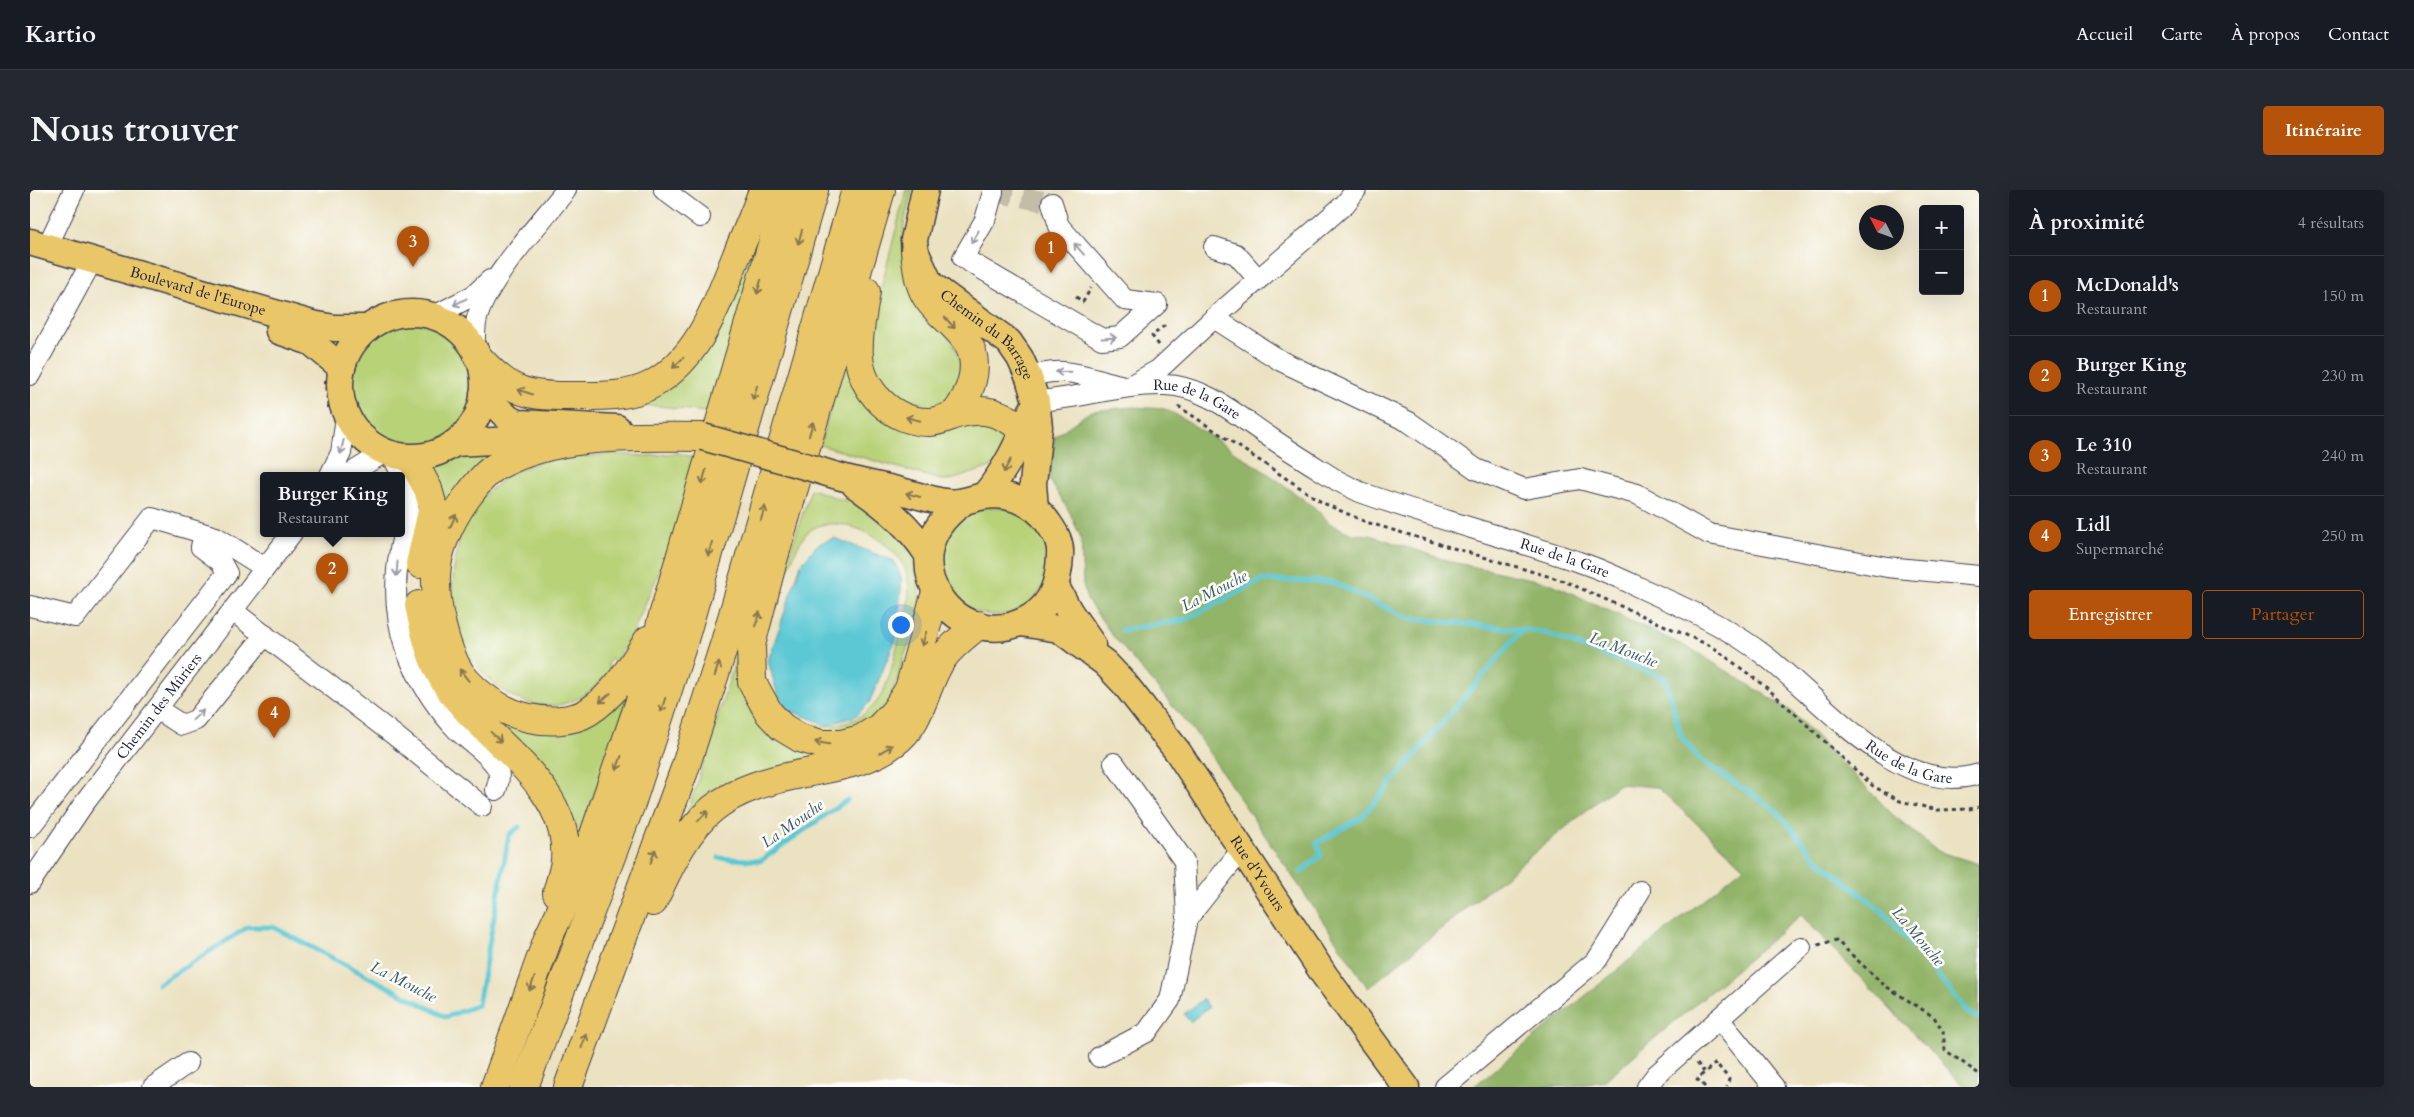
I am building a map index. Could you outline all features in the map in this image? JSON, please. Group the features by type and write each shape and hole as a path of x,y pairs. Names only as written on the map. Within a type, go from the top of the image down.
{"highway":[{"path":"476,353 498,379 511,387 548,397 606,396 628,393 652,384 669,372 686,356 708,325 763,190"},
{"path":"495,1087 548,938 587,855 640,701 663,616 788,190"},
{"path":"524,1087 638,783 683,643 814,190"},
{"path":"568,1087 684,772 722,651 856,190"},
{"path":"881,190 773,560 751,645 752,682 769,713 782,727 800,738 821,744 841,744 861,738 879,728 895,711 909,689 936,592"},
{"path":"888,190 867,284 859,340 859,358 864,376 872,392 882,404 896,414 927,422 943,420 955,414 983,410 999,413 1012,421 1030,440"},
{"path":"915,251 917,276 927,298 968,343 973,359 974,378 962,406 955,414"},
{"path":"663,616 626,675 609,696 587,713 566,720 538,720 512,715 484,697 461,674 449,647 438,612 436,575 443,541 458,510 476,485 498,465 556,445 620,437 703,437"},
{"path":"396,455 428,489 434,508 419,569 419,601 428,649 447,686 464,707 517,757 537,780 554,810 563,834 565,859 552,909 548,938"},
{"path":"607,977 632,949 666,872 700,818 718,803 755,785 781,777 863,760 895,743 908,731 918,714 942,659 951,648 978,625"}],"main road":[{"name":"Chemin du Barrage","path":"925,190 914,240 915,251 930,284 1008,342 1020,358 1032,390 1030,440 1036,508"},
{"name":"Boulevard de l'Europe","path":"36,250 296,336 316,346 342,368"},
{"name":"Boulevard de l'Europe","path":"88,268 312,324 334,328 368,328"},
{"path":"420,313 434,316 457,329 476,353 484,378 479,410 472,425 455,443 434,454 396,455 362,438 346,417 340,393 342,368 347,353 356,339 380,320 399,314 420,313"},
{"path":"483,394 509,419 518,423 666,431 703,437 849,480 941,501 973,500 1001,495 1018,499 1036,508 1056,534 1060,549 1060,568 1056,587 1048,602 1036,614 1021,623 1006,628 978,625 960,618 948,608 936,592 929,574 928,555 938,526 949,512 973,500"},
{"path":"455,443 553,438 628,428"},
{"name":"Chemin du Barrage","path":"973,500 1001,476 1030,440"},
{"path":"849,480 879,501 910,529 928,555"},
{"path":"1056,587 1069,612 1105,663"},
{"path":"1021,623 1059,629 1105,663"},
{"name":"Rue d'Yvours","path":"1105,663 1124,683 1178,752 1243,848 1325,976 1406,1087"}],"street":[{"path":"434,316 474,295 509,261 566,190"},
{"path":"664,190 700,217"},
{"path":"1127,387 1158,370 1214,318 1345,204 1356,190"},
{"path":"993,192 985,220 963,258 1102,339 1120,337 1157,304 1124,300 1059,226 1052,203"},
{"path":"36,250 71,196"},
{"path":"1214,247 1236,254 1258,279"},
{"path":"476,353 477,316 509,261"},
{"path":"30,375 88,268"},
{"path":"1214,318 1281,362 1409,422 1476,469 1524,489 1580,479 1637,494 1710,534 1887,567 1979,576"},
{"name":"Rue de la Gare","path":"1127,387 1067,371 1038,374 1032,390 1063,400 1127,387 1163,384 1192,390 1215,401 1330,476 1360,492 1582,562 1682,606 1738,636 1765,655 1873,749 1913,772 1964,779 1979,774"},
{"path":"332,472 341,453 346,417"},
{"path":"355,472 396,455 402,472"},
{"path":"405,482 409,506 405,524"},
{"path":"30,606 75,617 152,518 216,538 265,568"},
{"path":"30,828 227,573 222,562 200,547 204,534"},
{"name":"Chemin des Mûriers","path":"30,883 83,805 289,537"},
{"path":"402,537 396,566 397,607 406,650 426,692 440,710 459,732 496,765 500,778 496,790"},
{"path":"233,611 394,734 482,806"},
{"path":"157,709 182,725 196,720 265,635"},
{"path":"1099,1057 1147,1032 1170,1000 1187,919 1184,860 1114,763"},
{"path":"1187,919 1243,848"},
{"path":"1446,1087 1597,960 1640,891"},
{"path":"1647,1087 1656,1074 1800,947"},
{"path":"1718,1019 1774,1087"},
{"path":"153,1087 188,1062"}],"path":[{"path":"1174,404 1323,503 1366,522 1564,581 1713,647 1767,688 1873,786 1900,802 1938,810 1969,810 1979,807"},
{"path":"1800,947 1836,940 1884,985 1934,1017 1943,1031 1945,1050 1978,1072"},
{"path":"1705,1087 1697,1079 1716,1064 1729,1079 1727,1087"}],"green space":[{"path":"906,190 912,190 904,224 902,266 907,280 955,347 960,360 960,379 951,396 937,407 927,410 902,403 880,382 870,354 874,316"},
{"path":"762,219 767,220 712,413 659,406 618,404 653,394"},
{"path":"412,323 436,328 456,342 470,362 475,386 470,410 456,430 436,444 412,449 388,444 368,430 354,410 349,386 354,362 368,342 388,328"},
{"path":"847,349 870,407 970,419 1014,433 994,466 951,480 941,480 820,445"},
{"path":"1133,407 1165,409 1184,419 1276,479 1315,508 1331,524 1352,534 1370,535 1452,562 1550,583 1693,650 1791,711 1893,815 1937,851 1979,864 1979,1087 1964,1087 1801,915 1604,1081 1569,1087 1473,1087 1744,867 1657,787 1619,784 1368,988 1197,735 1113,636 1087,600 1083,584 1081,538 1069,511 1049,479 1055,436 1091,411"},
{"path":"509,446 448,509 433,467 473,449"},
{"path":"678,453 698,459 674,538 626,648 624,648 616,661 611,659 607,665 611,668 590,690 568,702 545,705 522,701 500,689 481,671 466,648 454,612 452,592 459,543 457,541 478,500 511,473 539,462 609,454 647,456"},
{"path":"811,489 857,505 893,530 910,552 918,582 921,608 890,699 876,715 855,729 834,733 817,731 799,722 821,725 842,724 861,716 878,700 891,671 906,614 909,589 906,572 900,560 890,549 878,539 863,531 832,524 818,526 806,534 797,548 786,575 786,564"},
{"path":"995,507 1016,511 1033,523 1045,540 1049,561 1045,582 1033,599 1016,611 995,615 974,611 957,599 945,582 941,561 945,540 957,523 974,511"},
{"path":"739,649 741,687 752,713 769,734 792,746 845,755 686,818"},
{"path":"632,687 575,849 497,727 505,723 527,731"}],"water":[{"path":"834,538 894,561 902,579 896,639 869,703 856,716 827,725 786,709 777,692 768,661 801,564 818,544"},
{"path":"1203,999 1209,1007 1190,1022 1184,1014"}],"waterway":[{"name":"La Mouche","path":"1122,630 1184,620 1262,580 1332,582 1408,618 1542,632 1665,678 1681,736 1700,760 1776,810 1816,858 1882,911 1927,962 1968,1013 1979,1018"},
{"path":"1301,872 1321,855 1317,843 1362,817 1521,631"},
{"name":"La Mouche","path":"719,858 760,861 847,800"},
{"name":"La Mouche","path":"158,984 248,927 273,927 446,1017 478,1005 509,835 519,827"}],"tunnel":[{"path":"993,192 1052,203"}],"place":[{"name":"Le 310","path":"413,267"},
{"name":"McDonald's","path":"1051,273"},
{"name":"Burger King","path":"332,594"},
{"name":"Lidl","path":"274,738"}]}
